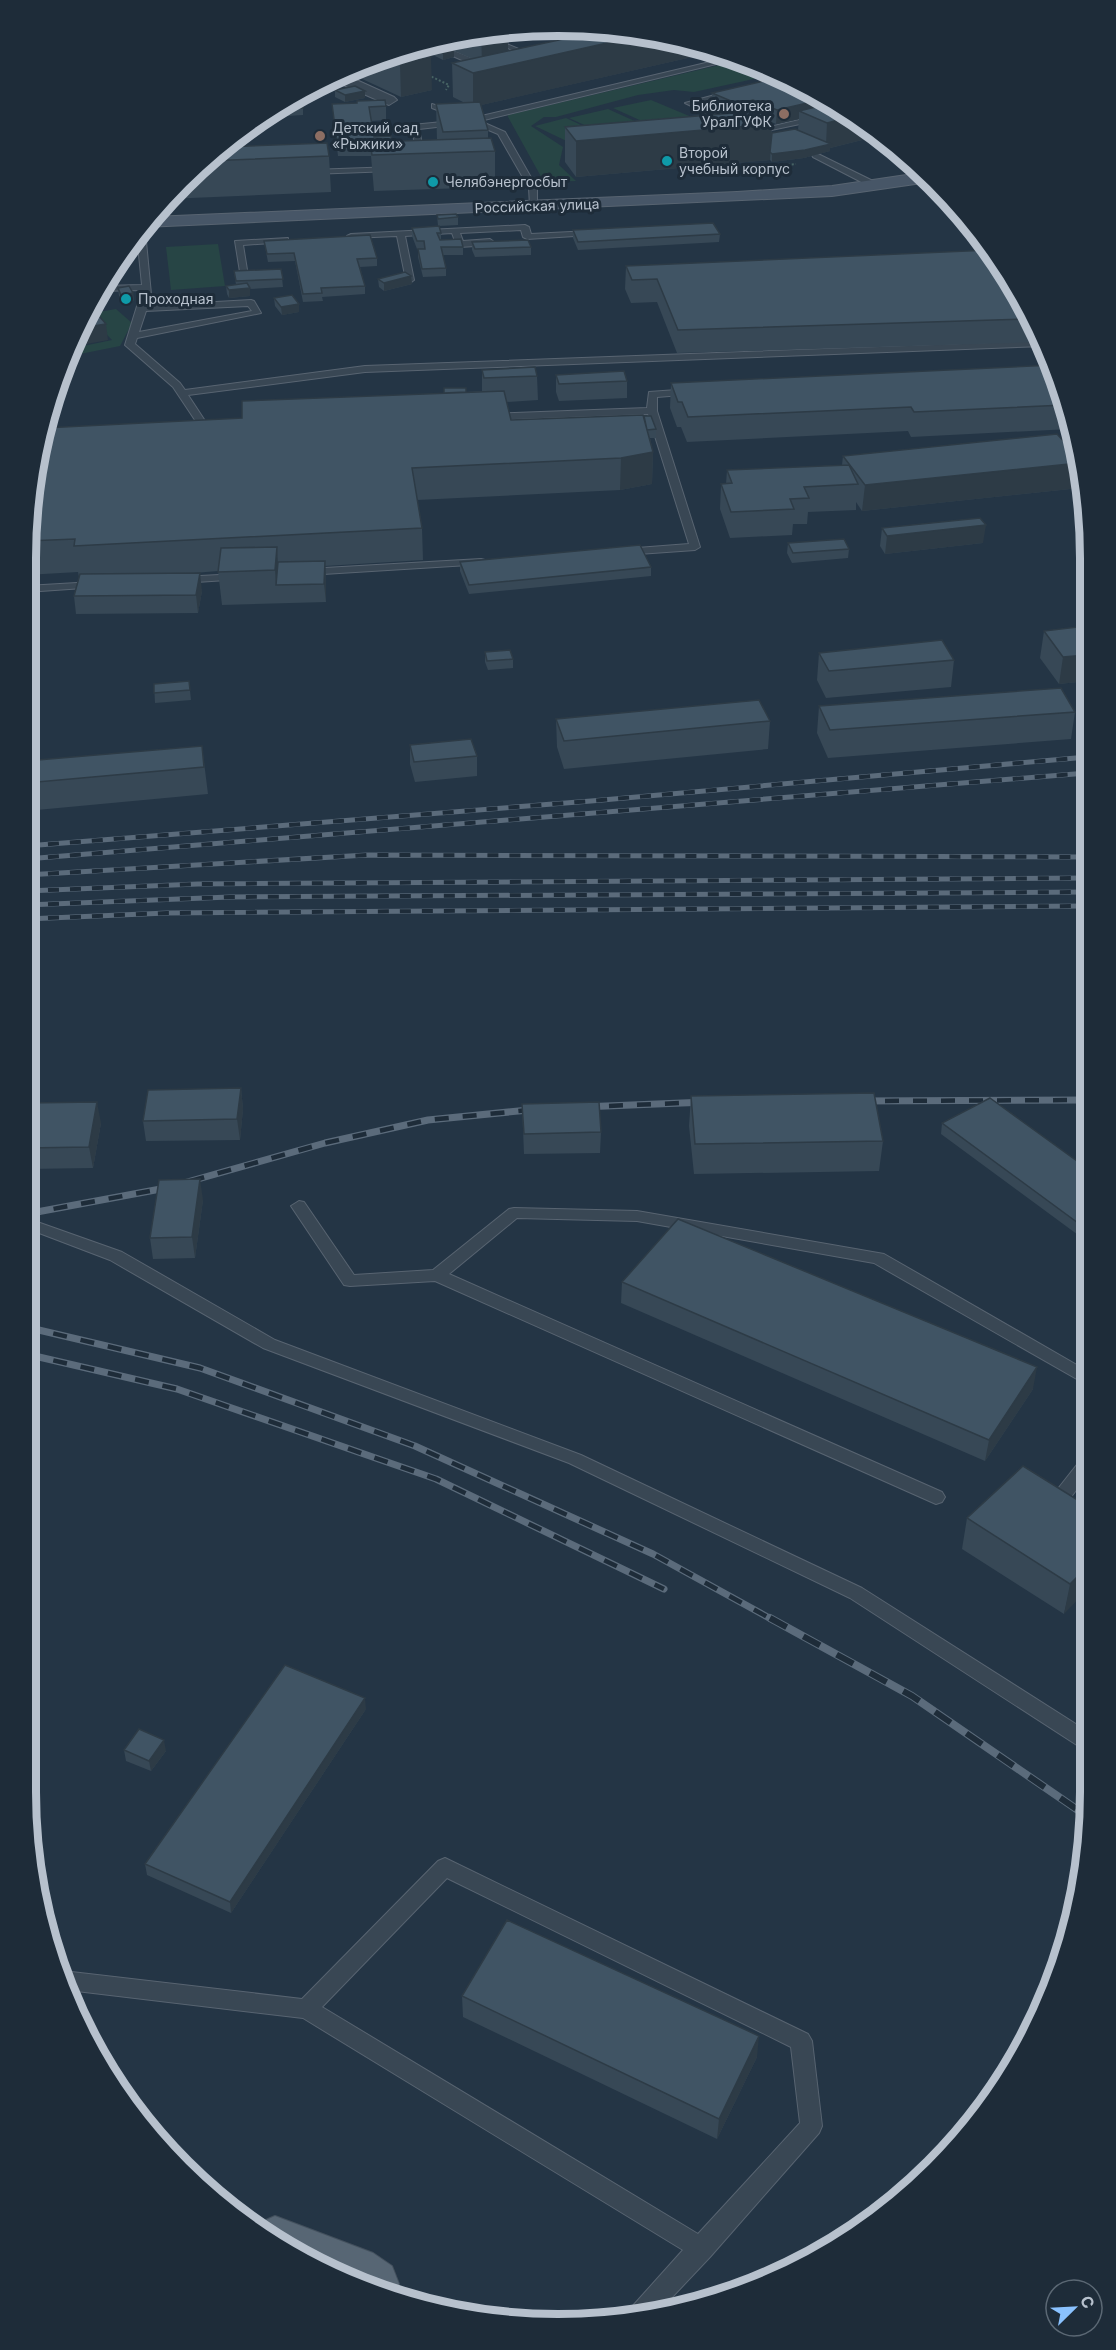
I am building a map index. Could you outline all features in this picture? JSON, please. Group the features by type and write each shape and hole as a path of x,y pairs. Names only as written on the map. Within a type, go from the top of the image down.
{"main road":[{"name":"Российская улица","path":"153,229 425,211 832,191 916,179"},
{"path":"334,2263 361,2275"}],"street":[{"path":"347,81 389,100"}],"lane":[{"path":"568,36 595,47 584,49"},
{"path":"492,40 539,59"},
{"path":"442,49 491,70"},
{"path":"411,168 423,167 415,127 472,121 718,62"},
{"path":"736,124 689,103 742,90"},
{"path":"435,106 501,132 533,188 534,206"},
{"path":"745,131 756,132 825,116"},
{"path":"756,132 765,136"},
{"path":"816,155 876,186"},
{"path":"305,172 399,168"},
{"path":"425,211 425,232"},
{"path":"343,237 525,227 525,239 598,233"},
{"path":"455,231 460,244 501,242"},
{"path":"401,234 410,280"},
{"path":"243,276 238,243 296,240"},
{"path":"143,242 146,287 142,309 130,345 177,385 204,427"},
{"path":"111,289 146,287"},
{"path":"133,336 257,313 251,303 142,309"},
{"path":"183,393 365,369 1034,345"},
{"path":"614,553 695,547 652,411 652,394 699,392"},
{"path":"475,418 652,411"},
{"path":"192,428 215,426"},
{"path":"296,573 496,561"},
{"path":"167,581 249,576"},
{"path":"36,589 108,585"},
{"path":"299,1206 351,1281 437,1275 936,1497"},
{"path":"437,1275 514,1213 637,1216 878,1258 1080,1375"},
{"path":"36,1227 116,1256 269,1344 575,1460 856,1593 1080,1737"},
{"path":"1059,1500 1080,1473"},
{"path":"306,2009 446,1868 801,2041 811,2126 648,2306"},
{"path":"72,1981 306,2009 702,2249"}],"green space":[{"path":"725,64 761,77 694,92 674,90 638,95 556,117 544,117 531,126 563,147 559,165 576,181 544,182 508,115"},
{"path":"651,100 694,118 655,127 613,108"},
{"path":"608,109 650,128 611,137 569,118"},
{"path":"566,118 609,138 577,146 535,126"},
{"path":"218,244 225,286 171,290 166,247"},
{"path":"116,309 132,323 120,346 78,354 81,346 112,340 93,321 98,312"}],"building":[{"path":"575,36 622,40 473,73 452,63"},
{"path":"448,48 454,50 443,53 437,50"},
{"path":"424,54 431,57 400,64 396,62"},
{"path":"767,80 812,102 777,110 753,100 738,104 712,93"},
{"path":"355,86 365,91 345,95 335,90"},
{"path":"385,100 386,106 369,107 374,137 391,136 392,142 337,142 332,104"},
{"path":"480,102 488,130 443,132 436,104"},
{"path":"303,104 303,108 294,108"},
{"path":"819,106 841,119 827,123 799,111"},
{"path":"758,111 772,124 576,141 565,127"},
{"path":"795,129 831,144 805,150 772,154 770,152 772,133"},
{"path":"491,138 495,151 372,155 370,142"},
{"path":"327,143 329,156 221,160 237,146"},
{"path":"456,214 458,217 438,219 437,215"},
{"path":"713,223 720,234 578,242 573,230"},
{"path":"439,226 441,233 437,233 440,240 461,239 463,247 441,247 446,268 422,269 418,249 425,249 424,241 417,241 412,228"},
{"path":"370,235 377,258 357,259 365,286 321,288 322,293 303,294 294,253 267,254 264,241"},
{"path":"528,240 531,247 475,249 472,242"},
{"path":"979,250 1022,319 678,330 657,279 632,280 626,266"},
{"path":"281,269 283,279 236,281 234,271"},
{"path":"405,272 411,276 384,283 378,279"},
{"path":"247,283 250,288 229,290 226,286"},
{"path":"129,286 133,293 121,295 118,288"},
{"path":"292,295 299,304 281,307 274,298"},
{"path":"97,314 106,324 90,326"},
{"path":"1043,365 1057,405 914,412 911,407 688,417 682,402 678,402 671,383"},
{"path":"535,367 537,376 484,378 482,370"},
{"path":"624,371 627,381 559,384 556,375"},
{"path":"444,388 466,388 466,392 444,393"},
{"path":"504,391 511,420 643,415 653,452 621,458 412,468 422,528 74,546 75,539 37,541 40,490 53,428 242,418 242,401"},
{"path":"644,416 651,416 656,429 647,430"},
{"path":"1057,434 1067,446 1071,464 865,485 843,456"},
{"path":"849,465 858,484 804,487 809,498 790,499 794,509 731,512 721,484 732,483 727,470"},
{"path":"980,518 986,525 887,536 882,528"},
{"path":"844,539 849,549 793,553 788,543"},
{"path":"640,545 651,567 469,585 460,562"},
{"path":"277,547 275,570 218,572 221,548"},
{"path":"325,561 324,584 276,585 278,562"},
{"path":"200,573 196,595 74,596 80,574"},
{"path":"1080,627 1080,656 1063,657 1044,631"},
{"path":"942,640 954,660 829,671 819,653"},
{"path":"510,650 513,659 487,661 485,652"},
{"path":"189,681 190,690 154,693 154,684"},
{"path":"1061,688 1075,712 830,730 819,706"},
{"path":"759,700 770,721 564,741 556,719"},
{"path":"471,739 477,756 414,762 410,745"},
{"path":"202,746 204,767 36,782 36,760"},
{"path":"241,1088 237,1119 143,1121 148,1090"},
{"path":"874,1093 883,1141 695,1144 691,1096"},
{"path":"990,1098 1080,1163 1080,1224 942,1123"},
{"path":"97,1102 89,1147 36,1148 36,1103"},
{"path":"599,1102 601,1132 524,1134 522,1104"},
{"path":"200,1179 192,1237 150,1238 159,1180"},
{"path":"678,1219 1037,1367 989,1440 622,1282"},
{"path":"1023,1466 1080,1501 1080,1574 1070,1584 967,1518"},
{"path":"285,1665 365,1698 230,1902 145,1864"},
{"path":"139,1729 164,1740 149,1761 124,1750"},
{"path":"507,1920 759,2036 719,2119 462,1996"}],"railway":[{"path":"36,845 591,801 1080,758"},
{"path":"36,858 1080,774"},
{"path":"36,874 367,855 1080,857"},
{"path":"36,891 198,884 1080,878"},
{"path":"36,905 230,897 1080,892"},
{"path":"36,919 167,913 1080,906"},
{"path":"857,1101 1080,1100"},
{"path":"581,1107 707,1102"},
{"path":"36,1212 166,1188 325,1143 428,1120 539,1109"},
{"path":"36,1329 200,1368 415,1446 653,1554 773,1620"},
{"path":"36,1356 177,1389 436,1479 664,1589"},
{"path":"770,1618 912,1696 1079,1811"}],"place":[{"name":"Библиотека УралГУФК","path":"784,114"},
{"name":"Детский сад «Рыжики»","path":"320,136"},
{"name":"Второй учебный корпус","path":"667,161"},
{"name":"Челябэнергосбыт","path":"433,182"},
{"name":"Проходная","path":"126,299"}]}
